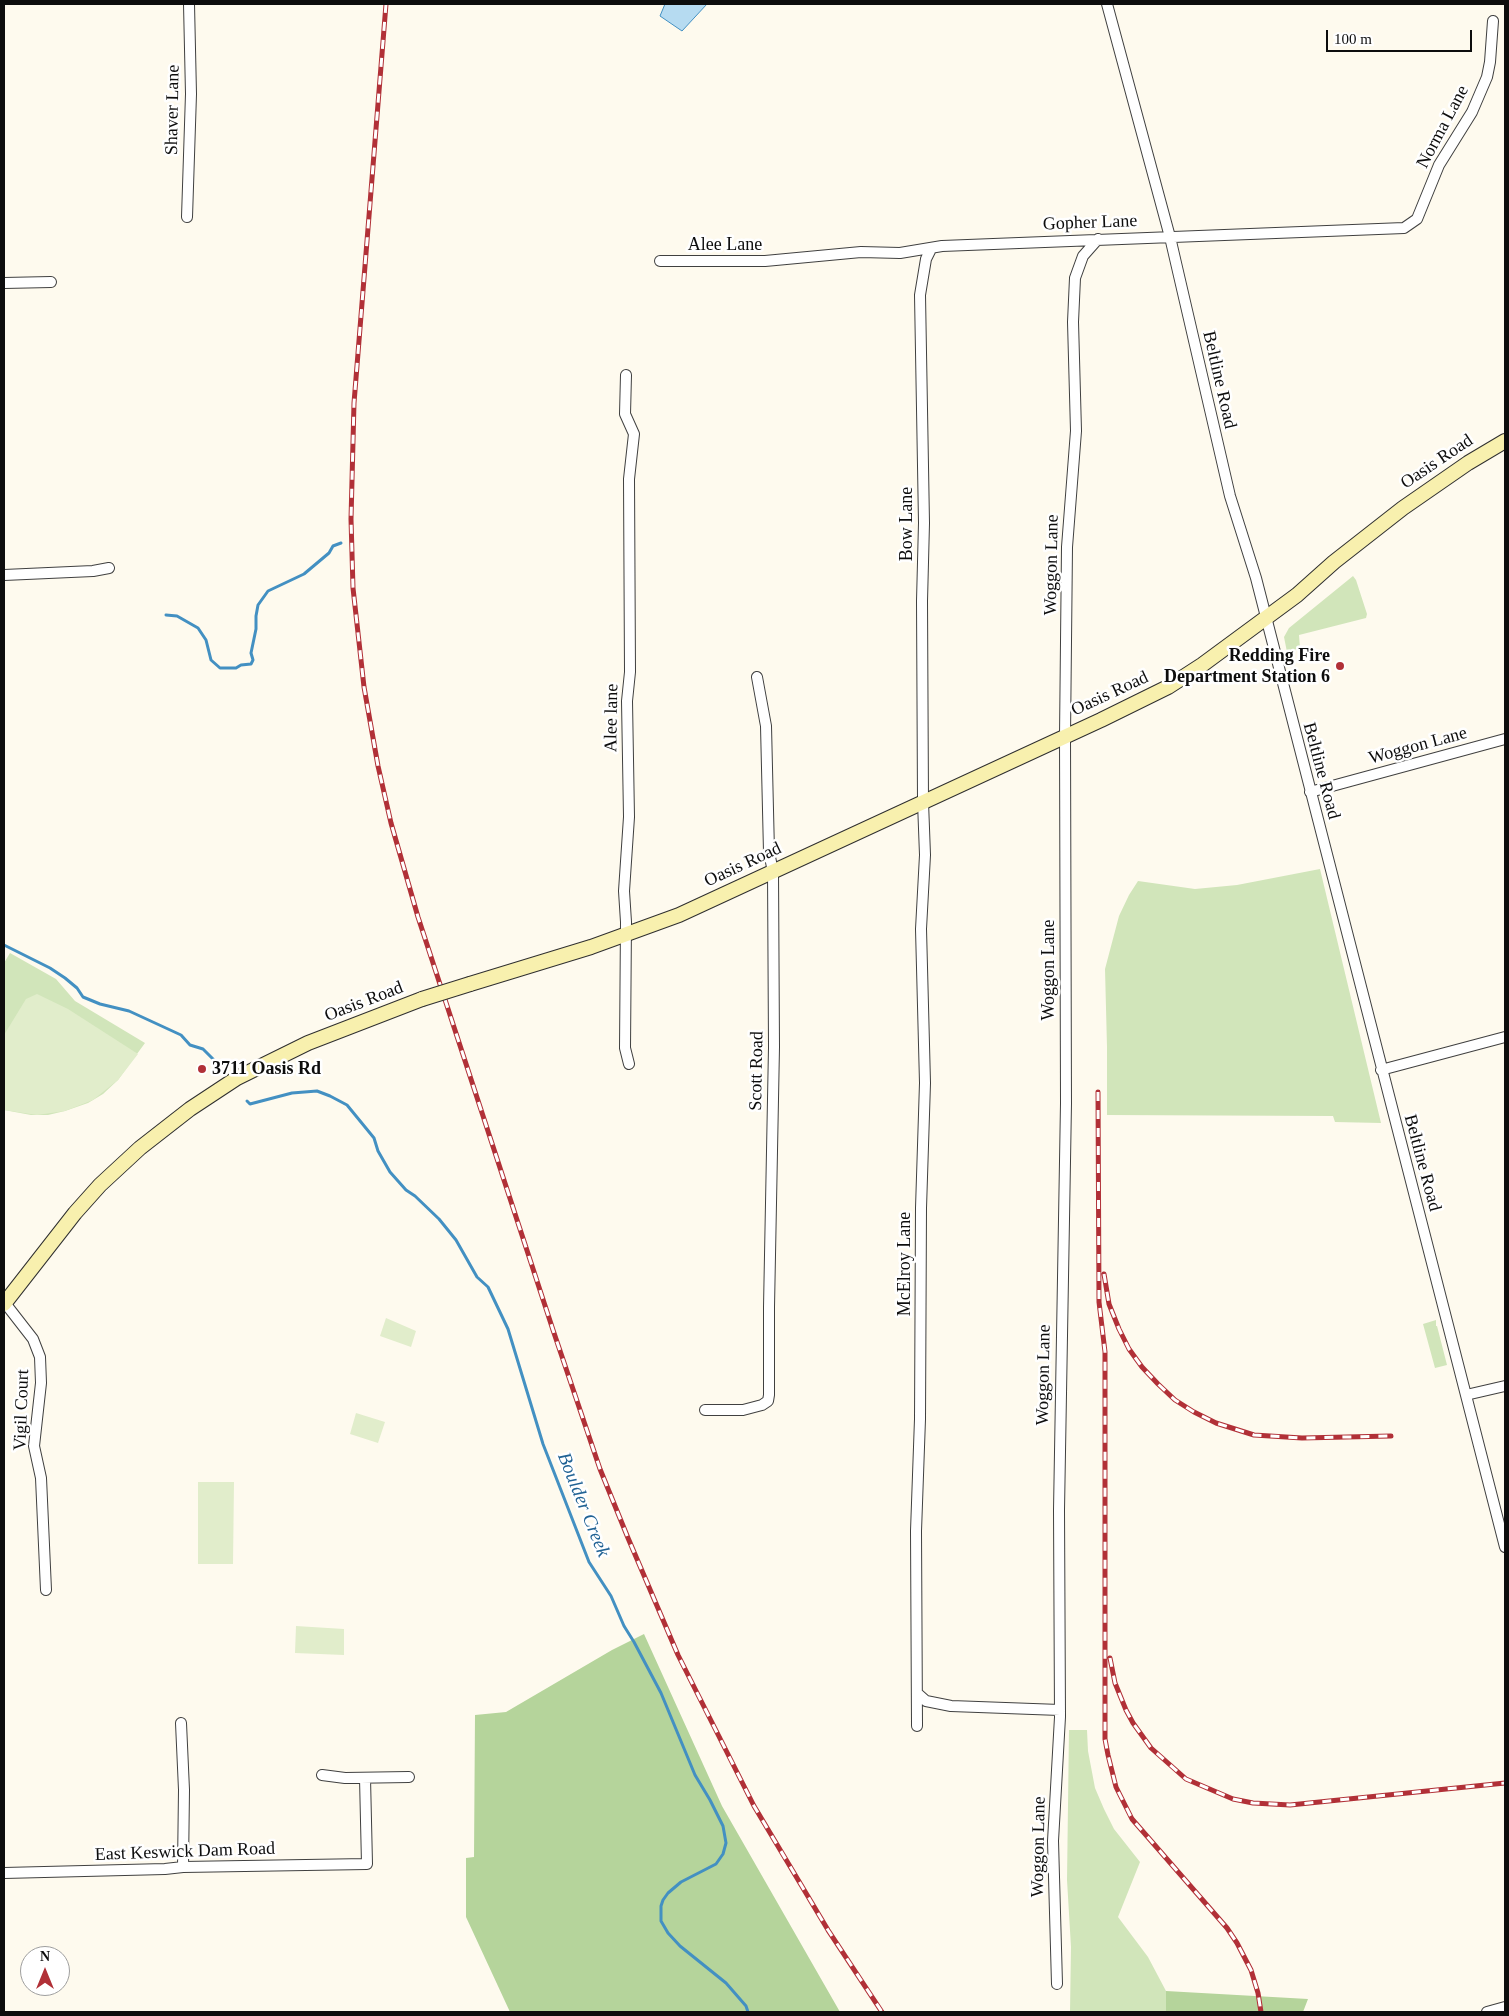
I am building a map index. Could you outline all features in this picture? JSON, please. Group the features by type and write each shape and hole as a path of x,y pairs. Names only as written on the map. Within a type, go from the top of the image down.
{"main road":[{"name":"Oasis Road","path":"4,1303 75,1213 100,1185 140,1148 190,1109 238,1078 308,1044 422,999 626,935 679,915 1130,707 1174,684 1202,665 1297,595 1334,562 1403,508 1468,463 1505,441"}],"street":[{"name":"Shaver Lane","path":"187,217 191,94 189,4"},
{"name":"Beltline Road","path":"1107,4 1170,237 1227,486 1256,578 1505,1547"},
{"name":"Norma Lane","path":"1393,229 1404,228 1417,219 1439,165 1472,112 1487,77 1493,21"},
{"name":"Gopher Lane","path":"790,259 861,252 900,254 942,246 1393,229"},
{"name":"Woggon Lane","path":"1057,1984 1054,1841 1060,1710 1059,1510 1066,1103 1065,736 1067,547 1076,431 1073,322 1075,278 1082,256 1098,239"},
{"name":"Bow Lane","path":"922,802 924,523 920,295 926,259 931,249"},
{"name":"Alee Lane","path":"660,261 765,262 790,259"},
{"path":"4,282 51,282"},
{"name":"Alee lane","path":"626,374 625,414 634,434 629,479 630,672 627,701 629,817 624,891 626,935 625,1048 629,1064"},
{"path":"4,575 93,571 109,568"},
{"name":"Scott Road","path":"705,1410 743,1410 762,1405 768,1401 769,1394 774,1047 772,872 768,852 766,726 757,677"},
{"name":"Woggon Lane","path":"1310,792 1505,739"},
{"name":"McElroy Lane","path":"917,1726 916,1531 920,1419 921,1208 925,1083 921,929 924,855 922,802"},
{"path":"1382,1070 1505,1037"},
{"name":"Vigil Court","path":"4,1303 32,1339 40,1356 41,1383 34,1446 41,1478 46,1590"},
{"path":"1466,1395 1505,1386"},
{"path":"917,1693 926,1701 951,1706 1060,1710"},
{"path":"181,1723 184,1790 183,1867"},
{"path":"322,1775 365,1778 409,1777"},
{"name":"East Keswick Dam Road","path":"4,1873 183,1867 367,1864 365,1778"},
{"path":"1488,2012 1505,2007"}],"green space":[{"path":"1353,576 1367,614 1366,618 1299,635 1300,648 1287,652 1284,637 1289,628"},
{"path":"1320,869 1381,1123 1335,1122 1333,1116 1107,1115 1105,969 1119,916 1138,881 1195,889 1237,885"},
{"path":"10,953 56,979 75,1001 145,1043 118,1080 103,1094 88,1103 48,1115 31,1115 4,1110 4,963"},
{"path":"37,994 68,1009 138,1054 118,1080 93,1100 65,1111 37,1115 4,1110 4,1035 26,999"},
{"path":"386,1318 416,1331 411,1347 380,1336"},
{"path":"1436,1320 1447,1365 1435,1368 1423,1324"},
{"path":"356,1413 385,1422 378,1443 350,1434"},
{"path":"198,1482 234,1482 233,1564 198,1564"},
{"path":"296,1626 344,1629 344,1655 295,1653"},
{"path":"644,1634 722,1806 840,2012 510,2012 466,1917 466,1858 474,1857 475,1715 506,1712 612,1650"},
{"path":"1069,1730 1087,1730 1088,1751 1095,1788 1114,1829 1140,1862 1118,1917 1148,1957 1166,1991 1166,2012 1070,2012 1071,1947 1067,1880"},
{"path":"1166,1991 1308,1999 1303,2012 1166,2012"}],"water":[{"path":"665,4 707,4 682,31 660,16"}],"waterway":[{"path":"166,615 177,616 198,628 206,640 211,660 220,668 236,668 241,665 251,664 253,660 251,653 258,605 268,591 304,574 329,553 333,546 341,543"},
{"name":"Boulder Creek","path":"4,945 50,968 77,988 83,997 100,1004 129,1011 181,1035 190,1045 203,1049 214,1060"},
{"name":"Boulder Creek","path":"247,1101 250,1104 292,1093 317,1091 347,1105 374,1138 378,1151 390,1172 406,1190 439,1219 456,1240 477,1277 488,1287 508,1329 543,1444 589,1562 611,1596 624,1626 661,1693 695,1775 723,1826 726,1843 723,1854 716,1864 681,1882 668,1893 661,1906 661,1921 668,1933 680,1946 726,1983 746,2006 748,2012"}],"railway":[{"path":"386,4 354,403 351,519 353,588 364,687 378,766 391,823 418,917 553,1330 600,1469 628,1538 678,1655 754,1806 828,1930 882,2012"},
{"path":"1098,1092 1099,1302 1105,1352 1105,1739 1116,1787 1132,1819 1227,1928 1251,1970 1261,2012"},
{"path":"1104,1274 1109,1304 1129,1349 1158,1384 1175,1400 1194,1412 1216,1423 1254,1435 1302,1438 1391,1436"},
{"path":"1110,1658 1115,1683 1126,1710 1151,1748 1186,1779 1233,1799 1253,1803 1290,1805 1505,1783"}],"place":[{"name":"Redding Fire Department Station 6","path":"1340,666"},
{"name":"3711 Oasis Rd","path":"202,1069"}]}
